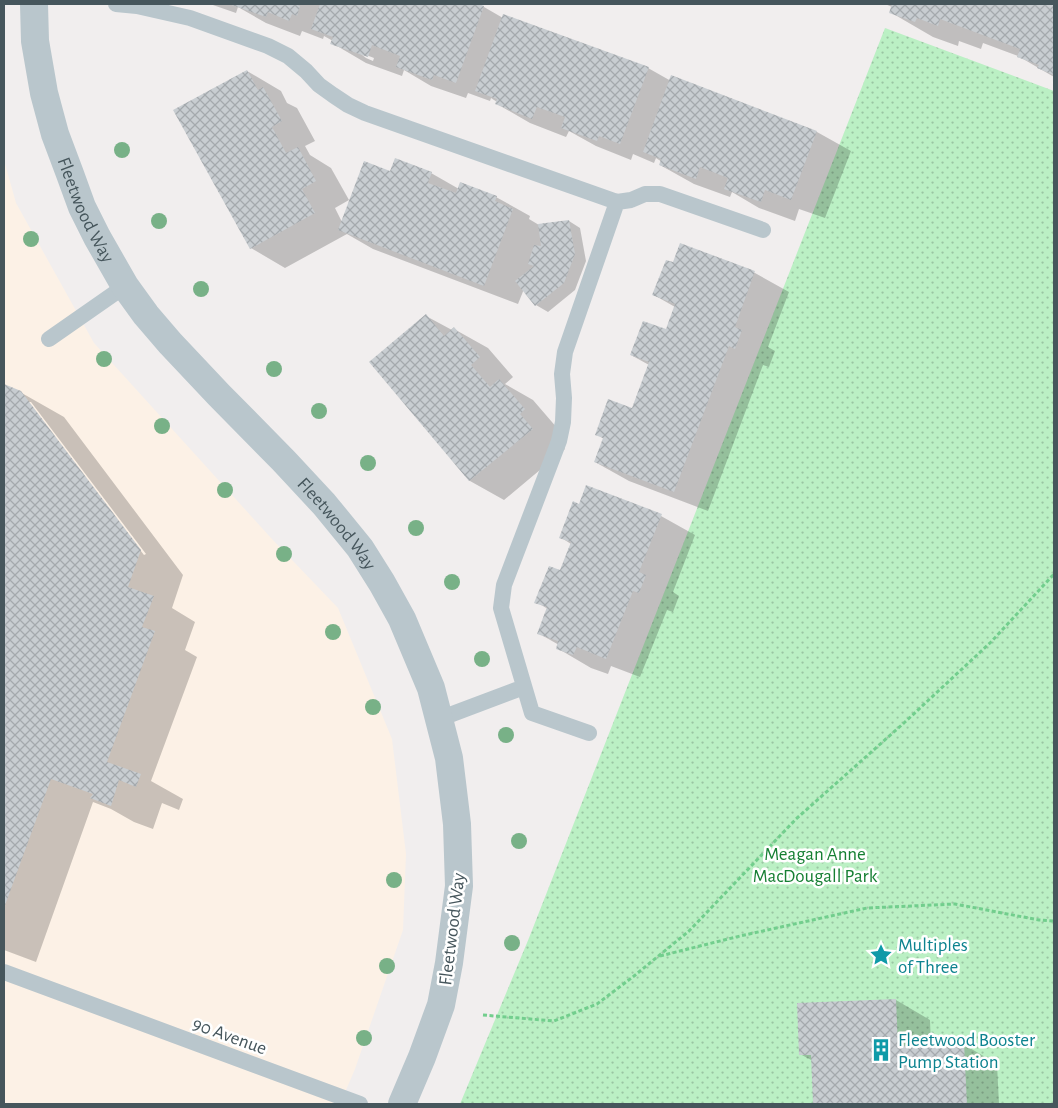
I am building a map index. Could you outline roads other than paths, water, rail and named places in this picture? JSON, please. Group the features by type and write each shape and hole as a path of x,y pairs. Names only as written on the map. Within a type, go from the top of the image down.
{"street":[{"name":"Fleetwood Way","path":"34,4 35,41 44,93 55,134 82,207 97,237 126,286 146,315 170,343 324,504 360,548 402,619 431,688 449,758 458,824 460,886 449,963 440,1005 402,1104"}],"lane":[{"path":"116,4 137,6 190,18 268,46 288,56 319,85 348,105 365,113 617,202 631,200 645,194 660,194 763,230"},
{"path":"589,733 532,713 501,608 504,584 558,441 564,398 562,374 565,352 617,202"},
{"path":"49,338 126,286"},
{"path":"439,719 524,687"},
{"name":"90 Avenue","path":"4,972 360,1104"}],"place":[{"name":"Multiples of Three","path":"881,955"},
{"name":"Fleetwood Booster Pump Station","path":"881,1050"}],"park label":[{"name":"Meagan Anne MacDougall Park","path":"815,864"}]}
